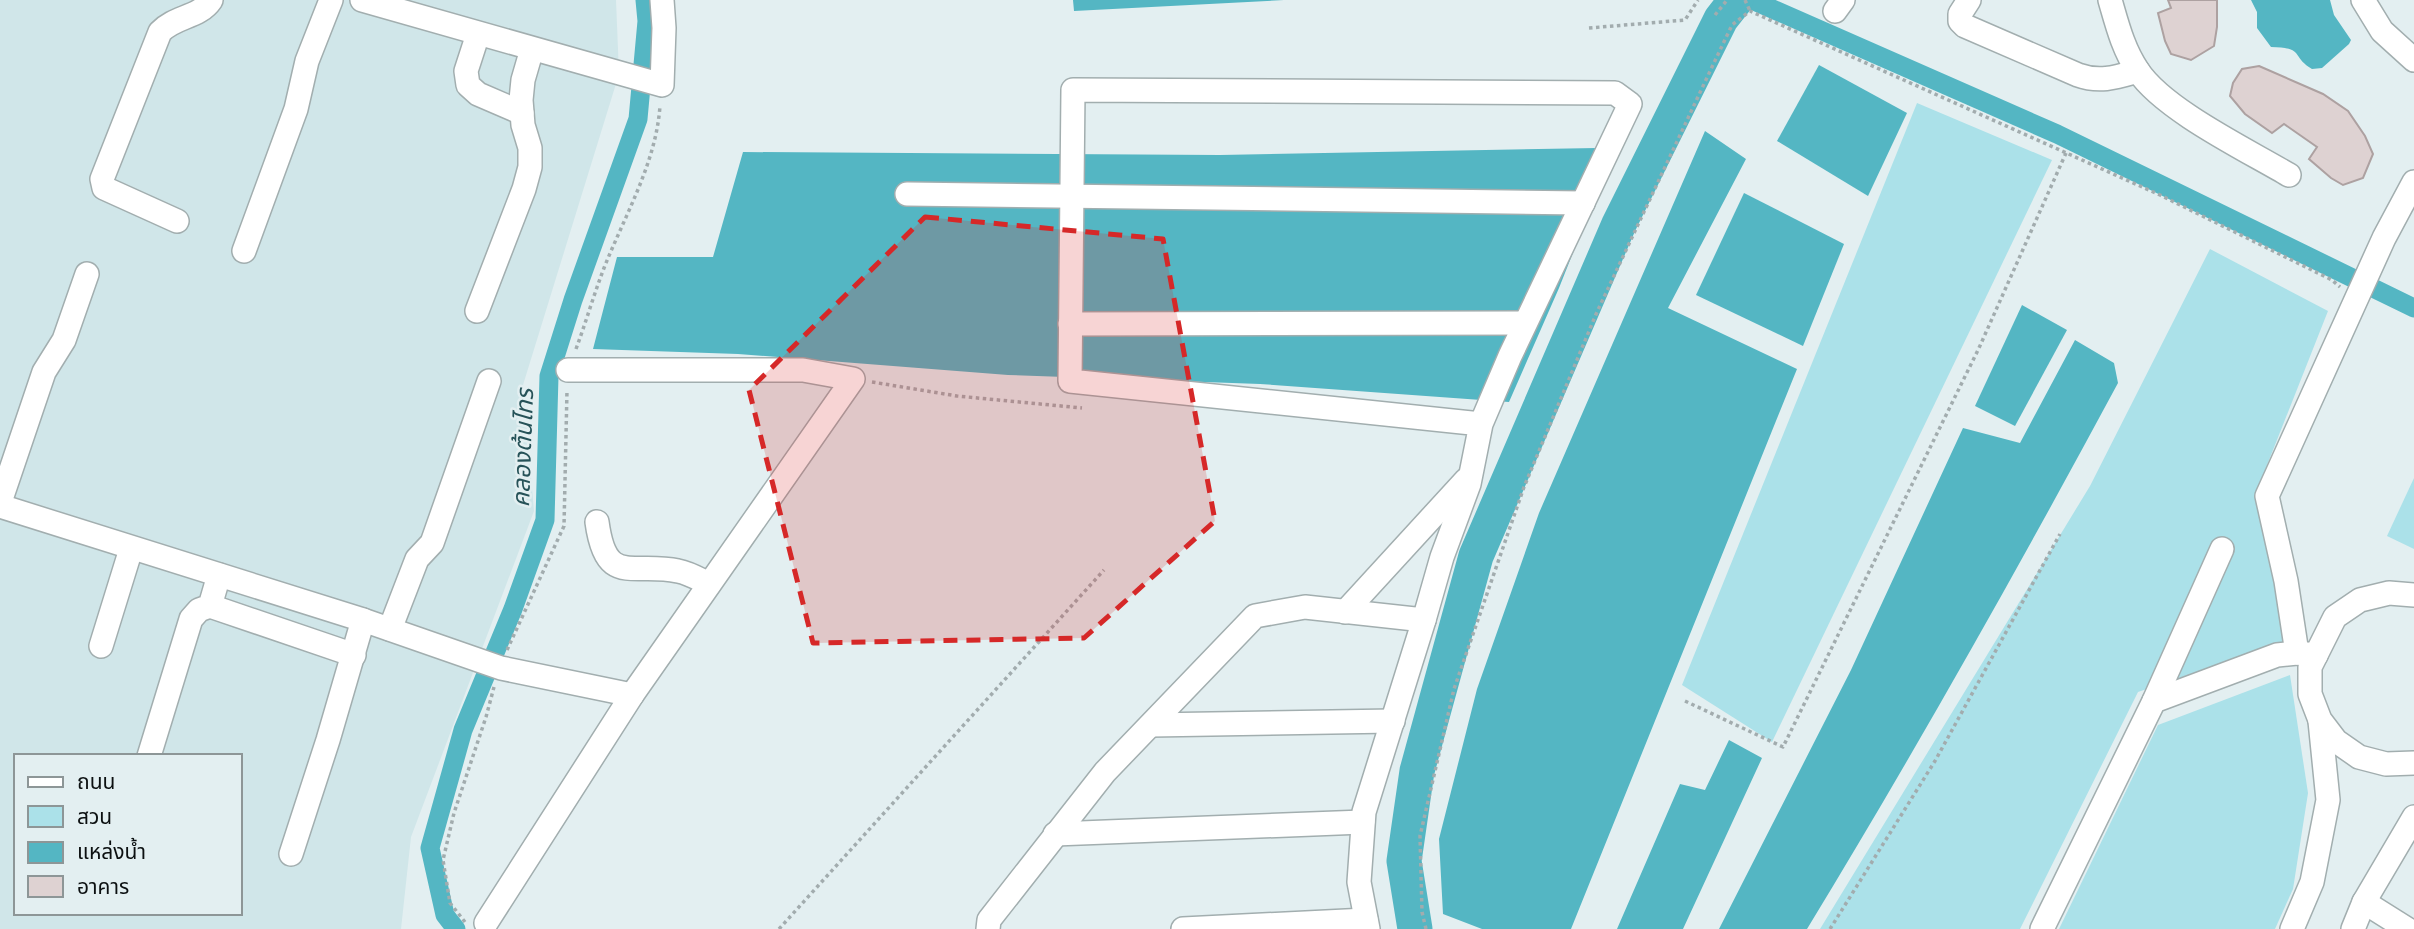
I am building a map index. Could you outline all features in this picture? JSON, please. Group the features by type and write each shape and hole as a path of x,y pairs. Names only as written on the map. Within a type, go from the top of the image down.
{"street":[{"path":"177,221 104,188 102,179 160,32 172,22 206,9 211,0"},
{"path":"244,251 296,109 307,61 331,0"},
{"path":"362,0 418,8 478,34 661,85 664,28 662,0"},
{"path":"1969,0 1960,14 1960,21 1965,26 2078,75 2091,80 2107,80 2138,71"},
{"path":"2110,0 2121,38 2138,71 2162,97 2290,175"},
{"path":"2363,0 2382,31 2414,60"},
{"path":"478,34 466,71 468,85 478,94 522,113"},
{"path":"477,311 530,167 530,148 523,125 521,100 523,80 532,49"},
{"path":"1183,929 1367,925 1359,882 1364,812 1442,557 1471,474 1481,424 1525,323 1630,104 1615,93 1073,90 1070,381 1481,424"},
{"path":"2292,929 2312,882 2328,800 2320,720 2310,694 2310,667 2286,581 2267,496 2355,301 2414,182"},
{"path":"907,194 1583,203"},
{"path":"87,274 64,340 44,372 0,504 131,549 363,620 488,663 632,695"},
{"path":"1070,324 1525,323"},
{"path":"486,923 632,695 853,379 803,370 568,370"},
{"path":"390,629 416,559 432,542 489,381"},
{"path":"1345,612 1471,474"},
{"path":"597,522 600,546 617,566 677,570 709,584"},
{"path":"101,646 131,549"},
{"path":"2042,929 2154,701 2222,549"},
{"path":"210,606 219,575"},
{"path":"2154,701 2277,655 2306,654 2335,617 2360,600 2389,593 2414,595"},
{"path":"150,754 191,619 199,610 210,606 354,655"},
{"path":"988,929 989,920 1105,772 1255,616 1305,607 1424,620"},
{"path":"291,854 363,620"},
{"path":"2320,720 2336,741 2359,757 2386,764 2414,763"},
{"path":"1151,725 1393,721"},
{"path":"2353,929 2364,902 2414,817"},
{"path":"1055,834 1363,822"},
{"path":"2364,902 2407,929"}],"path":[{"path":"1589,28 1685,20 1698,0"},
{"path":"1715,15 1727,0"},
{"path":"1745,0 1750,11 2160,195 2332,280 2355,301"},
{"path":"1426,929 1422,912 1420,836 1454,689 1524,487 1597,312 1712,67 1732,25 1750,11"},
{"path":"568,370 604,268 639,187 659,122 661,85"},
{"path":"1685,701 1783,747 1979,348 2066,153"},
{"path":"853,379 957,396 1082,408"},
{"path":"1830,929 1935,761 2060,534"},
{"path":"779,929 1104,570"}],"highlighted area":[{"path":"925,217 1163,239 1215,521 1084,638 813,643 749,390"}],"shaded area":[{"path":"0,0 616,0 619,74 523,385 534,511 411,837 401,929 0,929"}],"green space":[{"path":"1917,103 2052,160 1772,742 1682,685"},
{"path":"2210,249 2328,311 2256,493 2288,641 2138,692 2020,929 1820,929 2090,486"},
{"path":"2414,478 2414,549 2387,536"},
{"path":"2290,675 2308,793 2293,889 2275,929 2059,929 2158,725"}],"water":[{"path":"1073,0 1284,0 1074,11"},
{"path":"2251,0 2330,0 2334,15 2351,40 2322,68 2312,69 2294,51 2271,47 2257,28 2257,12"},
{"path":"1819,65 1907,113 1868,196 1777,141"},
{"path":"1705,131 1746,159 1668,308 1797,369 1571,929 1482,929 1443,914 1439,839 1477,689 1539,513"},
{"path":"1597,148 1609,162 1559,288 1509,402 1260,384 1008,375 738,354 593,349 617,257 713,257 743,152 1220,155"},
{"path":"1744,193 1844,244 1803,346 1696,295"},
{"path":"2022,305 2067,330 2015,426 1975,406"},
{"path":"2075,340 2114,363 2118,383 1966,658 1807,929 1719,929 1851,670 1963,428 2020,443"},
{"path":"1729,740 1762,758 1683,929 1617,929 1680,784 1705,790"}],"building":[{"path":"2168,0 2217,0 2214,46 2191,60 2171,54 2158,13 2171,8"},
{"path":"2259,66 2323,94 2348,111 2365,136 2373,154 2363,178 2343,185 2309,159 2317,147 2284,124 2272,133 2245,114 2230,96 2233,83 2242,69"}],"waterway":[{"name":"คลองต้นไทร","path":"456,929 445,915 430,848 463,730 513,609 545,520 549,376 573,300 638,119 647,21 645,0"},
{"path":"1415,929 1404,861 1417,771 1476,556 1619,224 1721,19 1736,0"},
{"path":"1752,0 2057,134 2414,308"}]}
